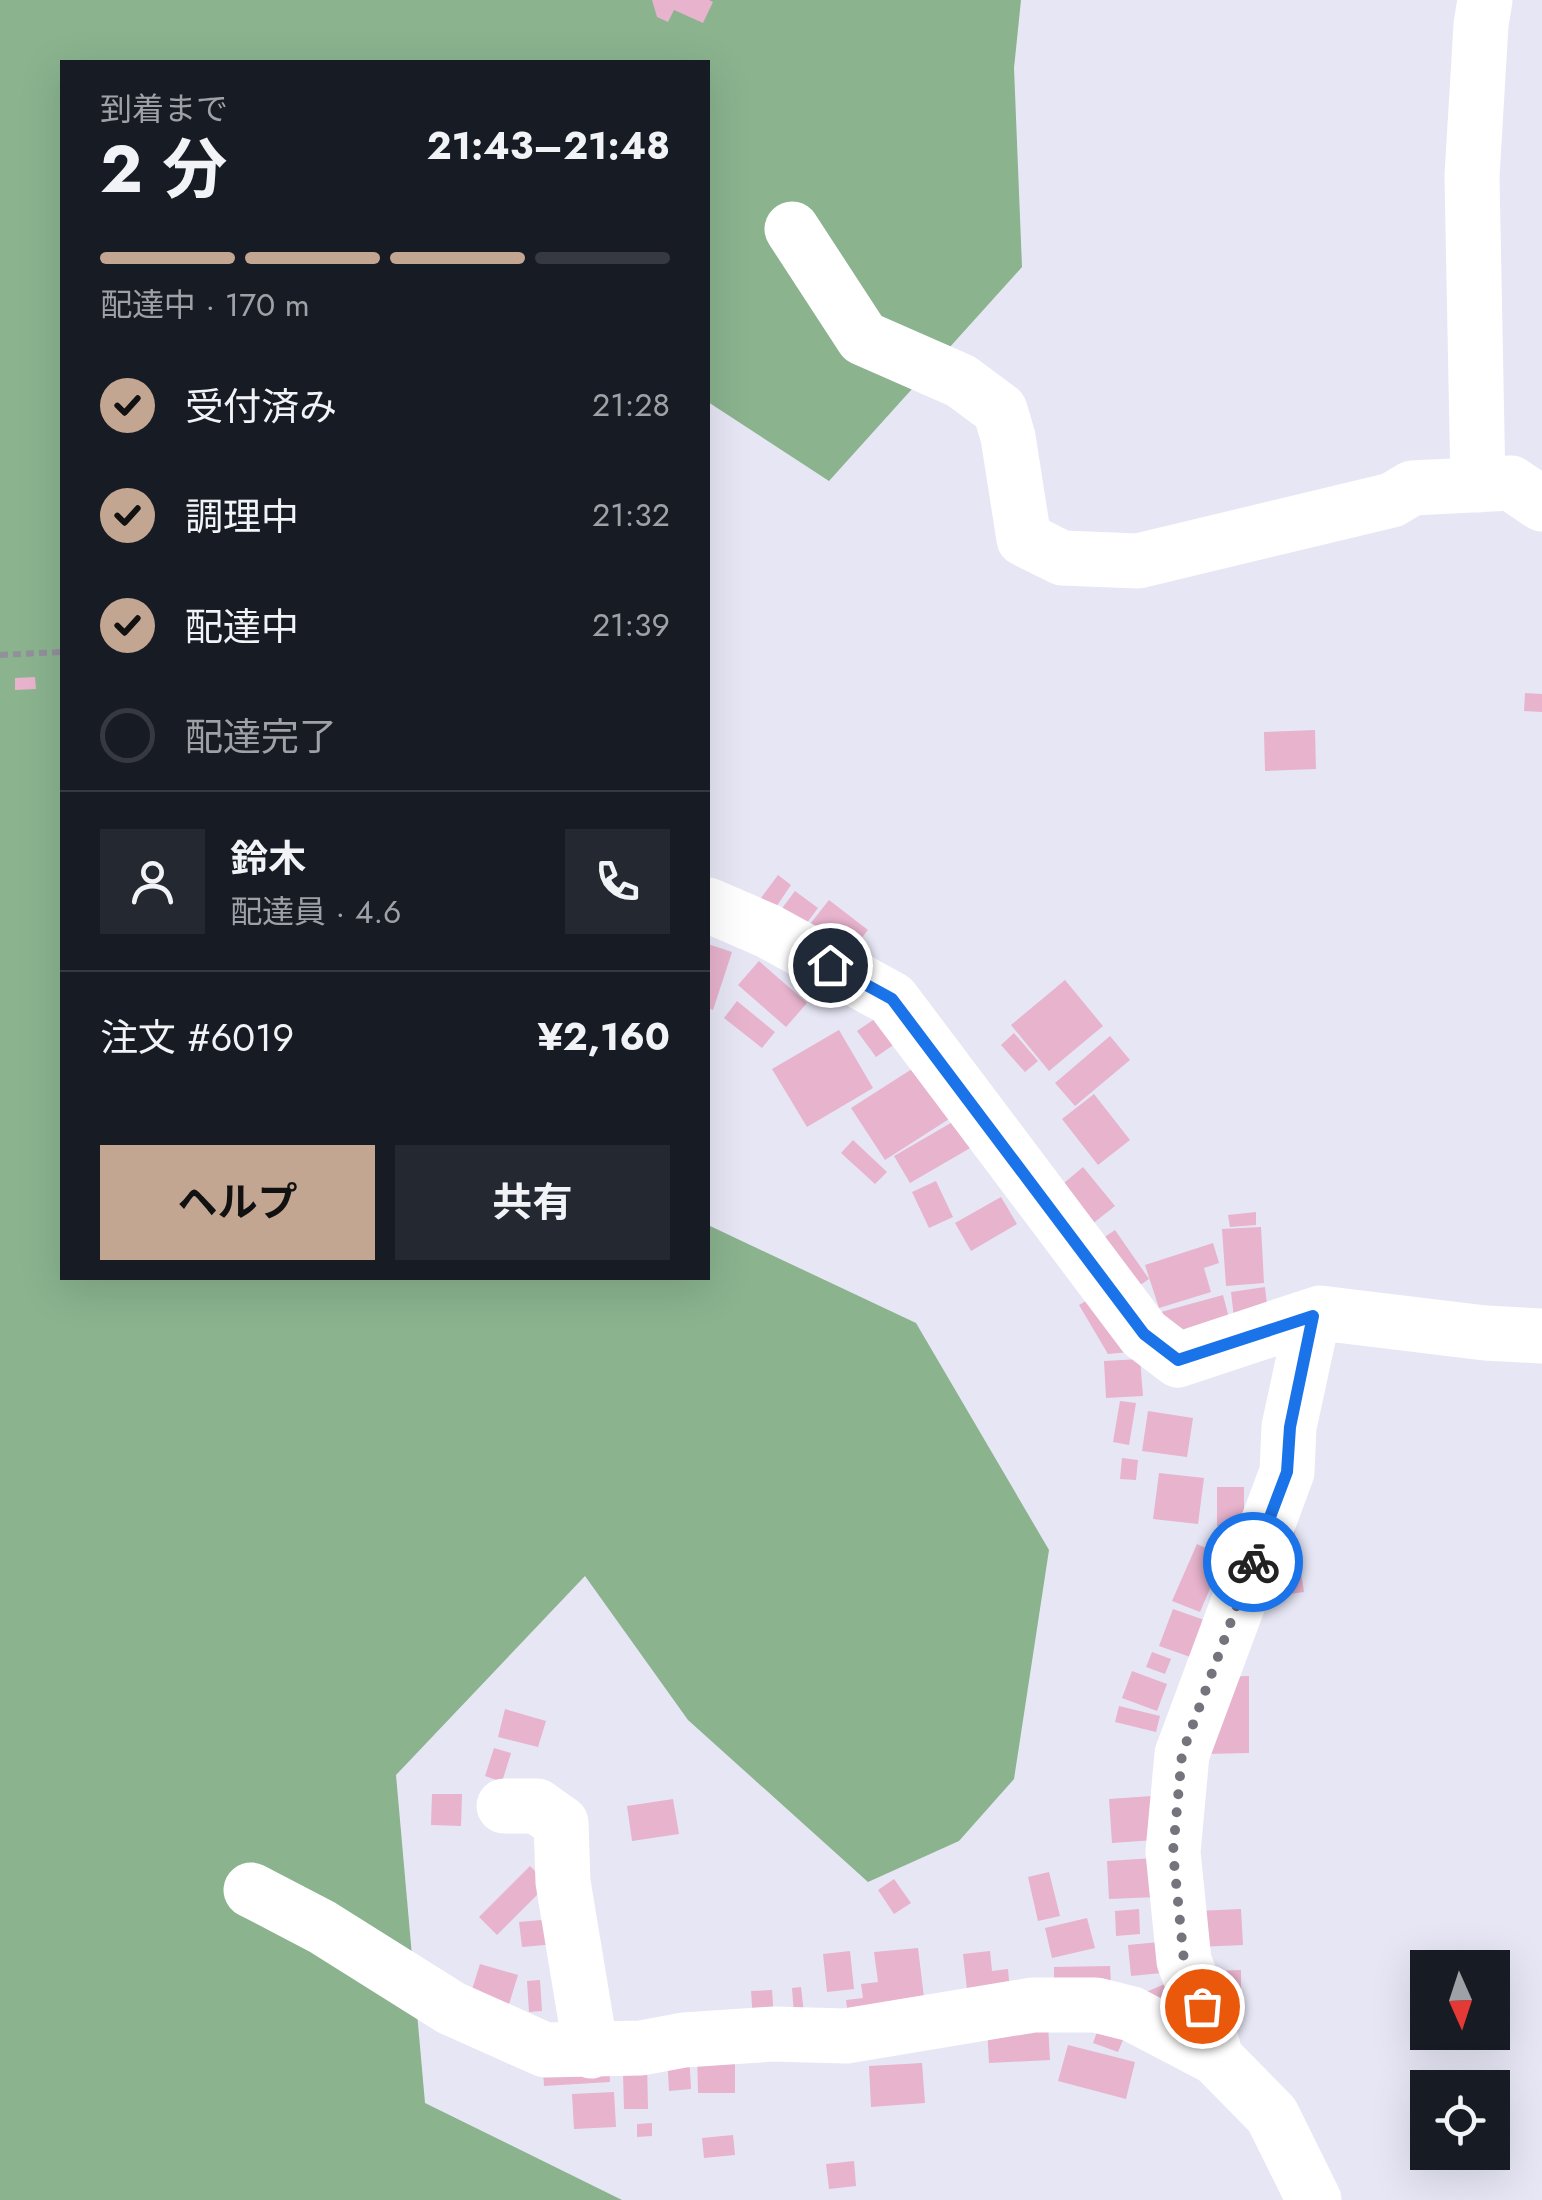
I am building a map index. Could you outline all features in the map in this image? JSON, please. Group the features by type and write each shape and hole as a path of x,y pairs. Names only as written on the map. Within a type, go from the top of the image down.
{"street":[{"path":"1478,485 1472,176 1481,25 1486,0"},
{"path":"792,229 863,338 961,382 1000,410 1024,540 1062,558 1138,561 1392,500 1412,488 1511,483 1542,504"},
{"path":"710,905 768,930 892,999 1144,1334 1178,1360 1320,1313 1542,1336"},
{"path":"1216,2058 1184,1961 1173,1852 1182,1754 1287,1472 1290,1427 1313,1316"},
{"path":"504,1806 537,1806 560,1823 562,1882 591,2051"},
{"path":"251,1890 322,1926 452,2008 545,2050 591,2051 774,2034 846,2036 1033,2005 1096,2005 1132,2014 1216,2058 1272,2115 1314,2200"}],"path":[{"path":"0,655 60,652"}],"green space":[{"path":"0,0 1021,0 1014,68 1022,267 829,481 710,403 710,60 60,60 60,1280 710,1280 710,1226 916,1323 1049,1550 1014,1779 959,1841 868,1882 688,1720 585,1576 396,1775 425,2103 622,2200 0,2200"}],"building":[{"path":"652,0 713,2 703,23 674,10 668,22 657,17"},
{"path":"35,677 36,689 15,690 15,678"},
{"path":"1525,693 1542,694 1542,712 1524,711"},
{"path":"1315,730 1316,769 1265,771 1264,732"},
{"path":"778,875 791,885 772,913 758,902"},
{"path":"795,891 818,908 797,936 774,919"},
{"path":"829,900 868,930 842,963 803,933"},
{"path":"710,945 732,952 713,1010 710,1009"},
{"path":"759,961 807,1003 786,1027 738,985"},
{"path":"1065,980 1103,1026 1049,1071 1011,1025"},
{"path":"737,1001 775,1032 762,1048 724,1018"},
{"path":"879,1016 902,1039 876,1057 857,1031"},
{"path":"839,1030 873,1088 807,1127 772,1069"},
{"path":"1014,1033 1038,1061 1025,1072 1001,1045"},
{"path":"1110,1036 1130,1060 1075,1106 1055,1083"},
{"path":"926,1060 960,1112 885,1160 851,1108"},
{"path":"1094,1094 1130,1140 1098,1165 1062,1119"},
{"path":"968,1113 984,1140 910,1183 894,1156"},
{"path":"853,1140 887,1172 875,1184 841,1153"},
{"path":"1083,1167 1115,1206 1082,1232 1051,1194"},
{"path":"936,1181 953,1217 929,1228 912,1192"},
{"path":"1001,1197 1017,1224 971,1251 955,1223"},
{"path":"1256,1212 1256,1225 1230,1227 1228,1215"},
{"path":"1261,1227 1264,1283 1226,1286 1222,1229"},
{"path":"1115,1230 1149,1279 1124,1296 1090,1247"},
{"path":"1213,1243 1219,1263 1204,1268 1211,1292 1159,1308 1145,1265"},
{"path":"1265,1287 1268,1314 1234,1318 1231,1292"},
{"path":"1103,1291 1139,1351 1108,1354 1079,1305"},
{"path":"1223,1295 1232,1330 1169,1346 1161,1312"},
{"path":"1140,1359 1143,1396 1106,1398 1104,1361"},
{"path":"1120,1401 1136,1403 1129,1445 1113,1442"},
{"path":"1148,1411 1193,1418 1187,1457 1142,1451"},
{"path":"1122,1458 1138,1460 1136,1480 1120,1479"},
{"path":"1159,1473 1204,1478 1198,1524 1153,1519"},
{"path":"1217,1487 1244,1487 1244,1526 1217,1526"},
{"path":"1290,1501 1304,1592 1268,1597"},
{"path":"1197,1544 1224,1556 1200,1612 1172,1601"},
{"path":"1173,1609 1210,1622 1196,1659 1159,1646"},
{"path":"1152,1652 1171,1659 1165,1674 1146,1667"},
{"path":"1132,1671 1167,1684 1157,1711 1122,1698"},
{"path":"1249,1676 1249,1753 1204,1754 1216,1677"},
{"path":"1119,1706 1160,1716 1156,1732 1115,1722"},
{"path":"505,1709 546,1721 538,1747 498,1737"},
{"path":"494,1748 511,1753 502,1782 485,1776"},
{"path":"432,1794 462,1794 461,1826 431,1825"},
{"path":"1166,1795 1169,1839 1112,1843 1109,1799"},
{"path":"673,1799 679,1834 632,1841 627,1806"},
{"path":"1154,1858 1157,1897 1109,1899 1107,1861"},
{"path":"530,1866 548,1884 497,1935 479,1917"},
{"path":"1049,1872 1060,1916 1038,1921 1028,1877"},
{"path":"894,1879 911,1903 894,1914 878,1890"},
{"path":"1139,1909 1140,1934 1116,1936 1115,1911"},
{"path":"1241,1909 1243,1945 1198,1947 1197,1911"},
{"path":"1087,1918 1095,1948 1052,1958 1045,1928"},
{"path":"553,1919 556,1944 522,1947 519,1922"},
{"path":"1169,1941 1172,1972 1131,1976 1128,1945"},
{"path":"918,1948 926,2014 849,2023 846,2000 863,1998 861,1984 878,1982 874,1952"},
{"path":"850,1951 854,1989 827,1992 823,1954"},
{"path":"990,1951 992,1971 1008,1969 1011,2002 969,2007 963,1954"},
{"path":"480,1964 518,1975 506,2014 468,2002"},
{"path":"1110,1966 1111,1985 1054,1986 1054,1967"},
{"path":"1241,1970 1241,1989 1213,1990 1212,1971"},
{"path":"540,1980 542,2011 529,2012 527,1981"},
{"path":"1174,1980 1187,2009 1158,2021 1146,1992"},
{"path":"801,1987 804,2013 794,2014 792,1988"},
{"path":"772,1990 774,2019 753,2020 751,1991"},
{"path":"1102,2018 1128,2028 1118,2052 1093,2043"},
{"path":"1048,2024 1050,2060 989,2063 987,2027"},
{"path":"1068,2045 1135,2062 1126,2099 1058,2081"},
{"path":"735,2049 735,2093 698,2093 697,2050"},
{"path":"689,2053 691,2089 669,2091 667,2054"},
{"path":"647,2062 648,2109 624,2109 623,2072"},
{"path":"609,2063 610,2082 544,2086 543,2067"},
{"path":"922,2063 925,2103 871,2107 869,2066"},
{"path":"614,2092 616,2127 574,2129 572,2094"},
{"path":"652,2123 652,2136 637,2137 637,2124"},
{"path":"733,2135 735,2155 704,2158 702,2138"},
{"path":"854,2161 856,2186 829,2189 826,2164"}],"way so far":[{"path":"1202,2006 1184,1961 1173,1852 1182,1754 1253,1562"}],"route":[{"path":"830,965 892,999 1144,1334 1178,1360 1313,1316 1290,1427 1287,1472 1253,1562"}]}
